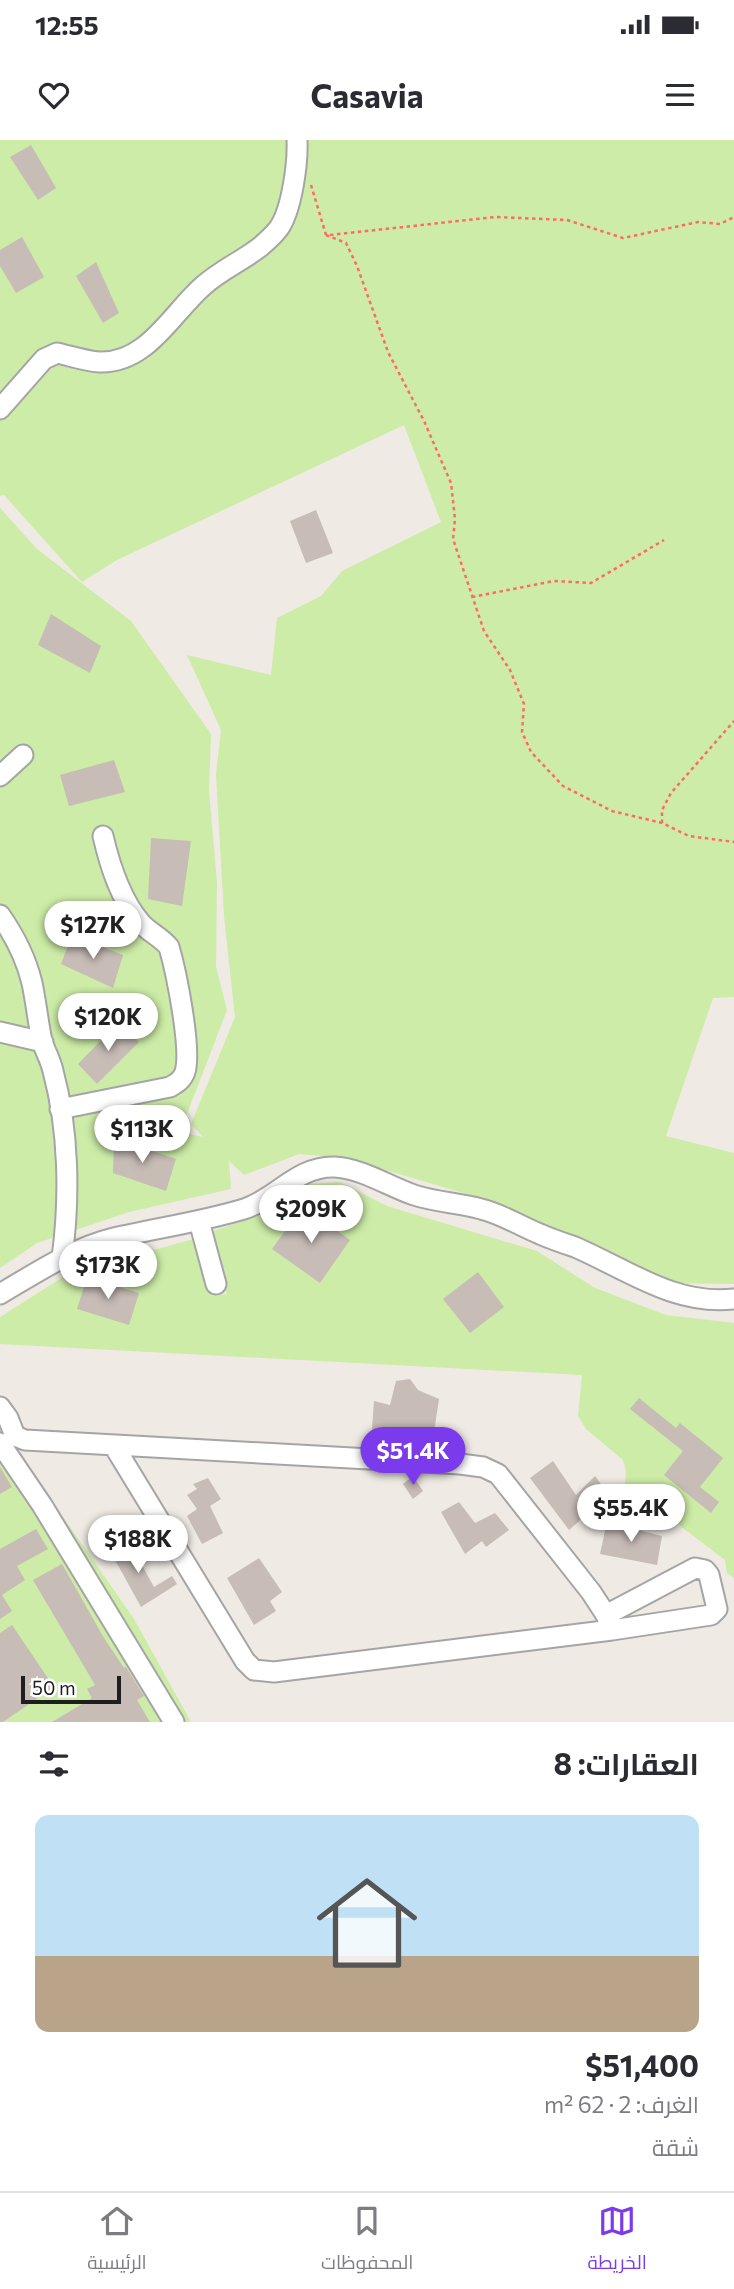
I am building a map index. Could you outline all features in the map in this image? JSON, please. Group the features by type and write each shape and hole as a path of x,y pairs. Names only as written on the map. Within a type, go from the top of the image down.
{"street":[{"path":"0,409 51,354 98,362 125,357 144,347 174,319 201,287 270,238 284,219 292,190 297,140"},
{"path":"0,776 23,755"},
{"path":"60,1109 170,1087 184,1076 187,1065 186,1036 169,947 162,938 141,923 126,902 109,861 103,836"},
{"path":"0,915 20,948 31,980 43,1042 53,1070 66,1169 62,1258"},
{"path":"0,1032 43,1042"},
{"path":"0,1294 62,1258 112,1238 199,1221 246,1208 304,1173 336,1167 358,1171 418,1196 483,1209 682,1296 734,1299"},
{"path":"199,1221 216,1284"},
{"path":"0,1407 15,1436 24,1440 483,1467 498,1474 591,1592 609,1622"},
{"path":"0,1443 93,1586 174,1722"},
{"path":"114,1446 245,1661 254,1670 274,1672 609,1622 714,1613 717,1609 709,1576 701,1568 690,1570 609,1622"}],"path":[{"path":"309,180 326,235"},
{"path":"326,235 495,217 567,220 623,238 698,222 720,224 734,217"},
{"path":"326,235 346,243 388,352 424,421 451,483 455,519 453,539 484,631 510,670 524,704 522,732 531,752 563,786 612,811 662,823 689,835 734,842"},
{"path":"472,597 554,581 591,583 664,540"},
{"path":"662,823 662,810 671,793 734,721"}],"green space":[{"path":"0,140 734,140 734,997 713,998 666,1136 734,1153 734,1284 663,1283 497,1203 345,1158 299,1154 244,1175 229,1161 231,1189 129,1212 37,1243 0,1268 0,508 37,549 131,621 211,734 209,791 217,882 216,967 227,1010 180,1132 203,1137 191,1124 235,1017 224,916 216,774 221,730 187,655 271,675 277,618 321,596 342,571 441,522 404,425 117,560 82,582 4,495 0,496"},
{"path":"340,1182 387,1206 537,1251 595,1288 666,1315 734,1323 734,1578 727,1573 725,1560 625,1484 623,1460 586,1429 578,1416 582,1375 0,1344 0,1317 68,1274 197,1238 212,1296 227,1294 210,1232 267,1213 306,1184"},
{"path":"0,1426 134,1619 191,1722 0,1722"}],"building":[{"path":"31,145 56,188 38,200 10,157"},
{"path":"22,237 44,277 16,293 0,266 0,250"},
{"path":"96,262 119,313 103,323 76,276"},
{"path":"316,510 333,553 306,563 290,521"},
{"path":"51,614 101,646 90,673 38,645"},
{"path":"114,760 125,792 69,806 60,775"},
{"path":"151,838 191,841 182,906 148,899"},
{"path":"72,935 123,955 113,988 61,964"},
{"path":"119,1022 139,1042 97,1084 78,1064"},
{"path":"114,1138 176,1159 166,1191 113,1173"},
{"path":"303,1206 350,1240 320,1283 272,1249"},
{"path":"478,1272 504,1307 470,1333 443,1299"},
{"path":"87,1277 139,1293 129,1325 77,1309"},
{"path":"410,1379 418,1390 439,1399 433,1439 371,1443 374,1401 390,1405 396,1381"},
{"path":"639,1398 676,1428 680,1423 723,1458 700,1487 719,1502 711,1513 664,1475 683,1451 630,1409"},
{"path":"553,1461 576,1495 595,1476 609,1495 569,1530 530,1478"},
{"path":"0,1467 12,1487 0,1494"},
{"path":"413,1476 423,1491 413,1499 403,1484"},
{"path":"208,1478 221,1499 210,1506 223,1533 202,1544 187,1516 197,1509 187,1495 197,1489 193,1484"},
{"path":"459,1502 475,1523 495,1513 509,1530 486,1547 482,1541 465,1554 441,1512"},
{"path":"607,1522 662,1536 657,1565 600,1554"},
{"path":"36,1529 48,1549 17,1566 25,1580 2,1595 12,1611 0,1619 0,1549"},
{"path":"128,1540 154,1587 172,1576 177,1584 141,1607 109,1549"},
{"path":"259,1558 282,1592 270,1601 276,1611 254,1625 227,1578"},
{"path":"62,1564 104,1638 144,1696 137,1700 150,1722 52,1722 92,1698 87,1689 95,1685 33,1580"},
{"path":"12,1625 54,1687 0,1722 0,1633"}]}
